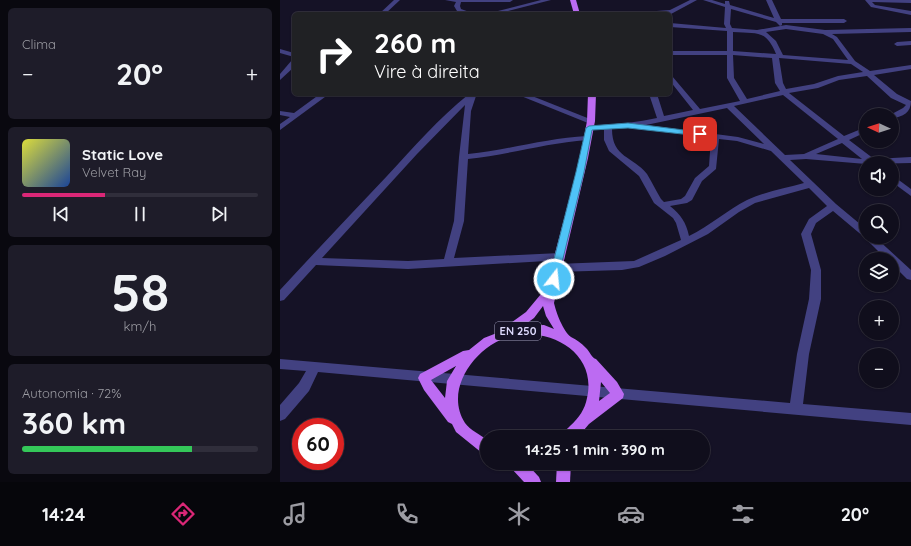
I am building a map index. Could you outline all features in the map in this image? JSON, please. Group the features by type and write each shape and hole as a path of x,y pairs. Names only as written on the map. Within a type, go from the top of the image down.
{"main road":[{"path":"573,0 576,12"},
{"name":"EN 250","path":"565,338 552,316 548,303 590,124 592,96"},
{"name":"EN 250","path":"507,332 530,315 551,290"},
{"name":"EN 250","path":"480,444 471,438 459,426 452,411 450,396 453,380 461,364 474,350 489,339 507,332 527,329 541,330 565,338 579,347 589,360 595,375 596,392 591,407 583,422 575,430"},
{"path":"459,426 428,386 424,378 474,350"},
{"path":"583,422 618,394 613,386 589,360"},
{"path":"523,470 534,482"},
{"path":"563,482 564,470"}],"street":[{"path":"384,12 397,0"},
{"path":"448,0 510,0"},
{"path":"458,0 457,6 459,10 466,12"},
{"path":"497,12 548,0"},
{"path":"671,12 694,0"},
{"path":"706,0 727,3 778,21 786,27"},
{"path":"769,0 778,21"},
{"path":"911,1 868,0 873,6 911,13"},
{"path":"530,12 532,3"},
{"path":"727,3 727,24 731,30 729,73 732,83 741,93 744,101"},
{"path":"672,13 674,20 672,22"},
{"path":"778,21 844,21"},
{"path":"672,24 761,32 786,27 825,32 911,30"},
{"path":"761,32 774,42 777,56 779,84 784,92 864,156"},
{"path":"825,32 835,38 853,62 890,93 910,104 906,110 899,114"},
{"path":"897,44 911,43"},
{"path":"280,51 292,54"},
{"path":"672,53 730,53 853,62"},
{"path":"628,126 697,110 728,105 815,86 838,78 869,75 911,67"},
{"path":"280,78 292,68"},
{"path":"672,79 697,110"},
{"path":"280,128 322,96"},
{"path":"448,262 459,221 467,111 472,96"},
{"path":"280,297 434,130 472,96"},
{"path":"525,96 590,124 628,126 715,136 749,142 775,150"},
{"path":"654,96 661,118"},
{"path":"728,105 785,158 833,206 859,228"},
{"path":"280,113 296,116"},
{"path":"608,126 608,140 612,149 643,175 652,194 662,205 676,216 681,223 686,241"},
{"path":"806,156 841,138 859,132"},
{"path":"662,205 684,201 689,198 698,180 713,168 715,136"},
{"path":"463,157 494,154 558,140 587,138"},
{"path":"785,158 806,156 859,161"},
{"path":"899,161 911,160"},
{"path":"556,268 622,266 635,264 661,254 705,232 736,210 752,202 770,195 811,184"},
{"path":"899,184 911,193"},
{"path":"796,409 803,354 813,314 815,299 816,270 806,234 806,228 812,220 833,206"},
{"path":"877,244 911,276"},
{"path":"312,261 408,265 560,257"},
{"path":"280,364 424,378 911,418"},
{"path":"280,415 304,387 315,367"}],"route":[{"path":"554,279 584,158 589,128 628,126 685,131 700,134"}]}
